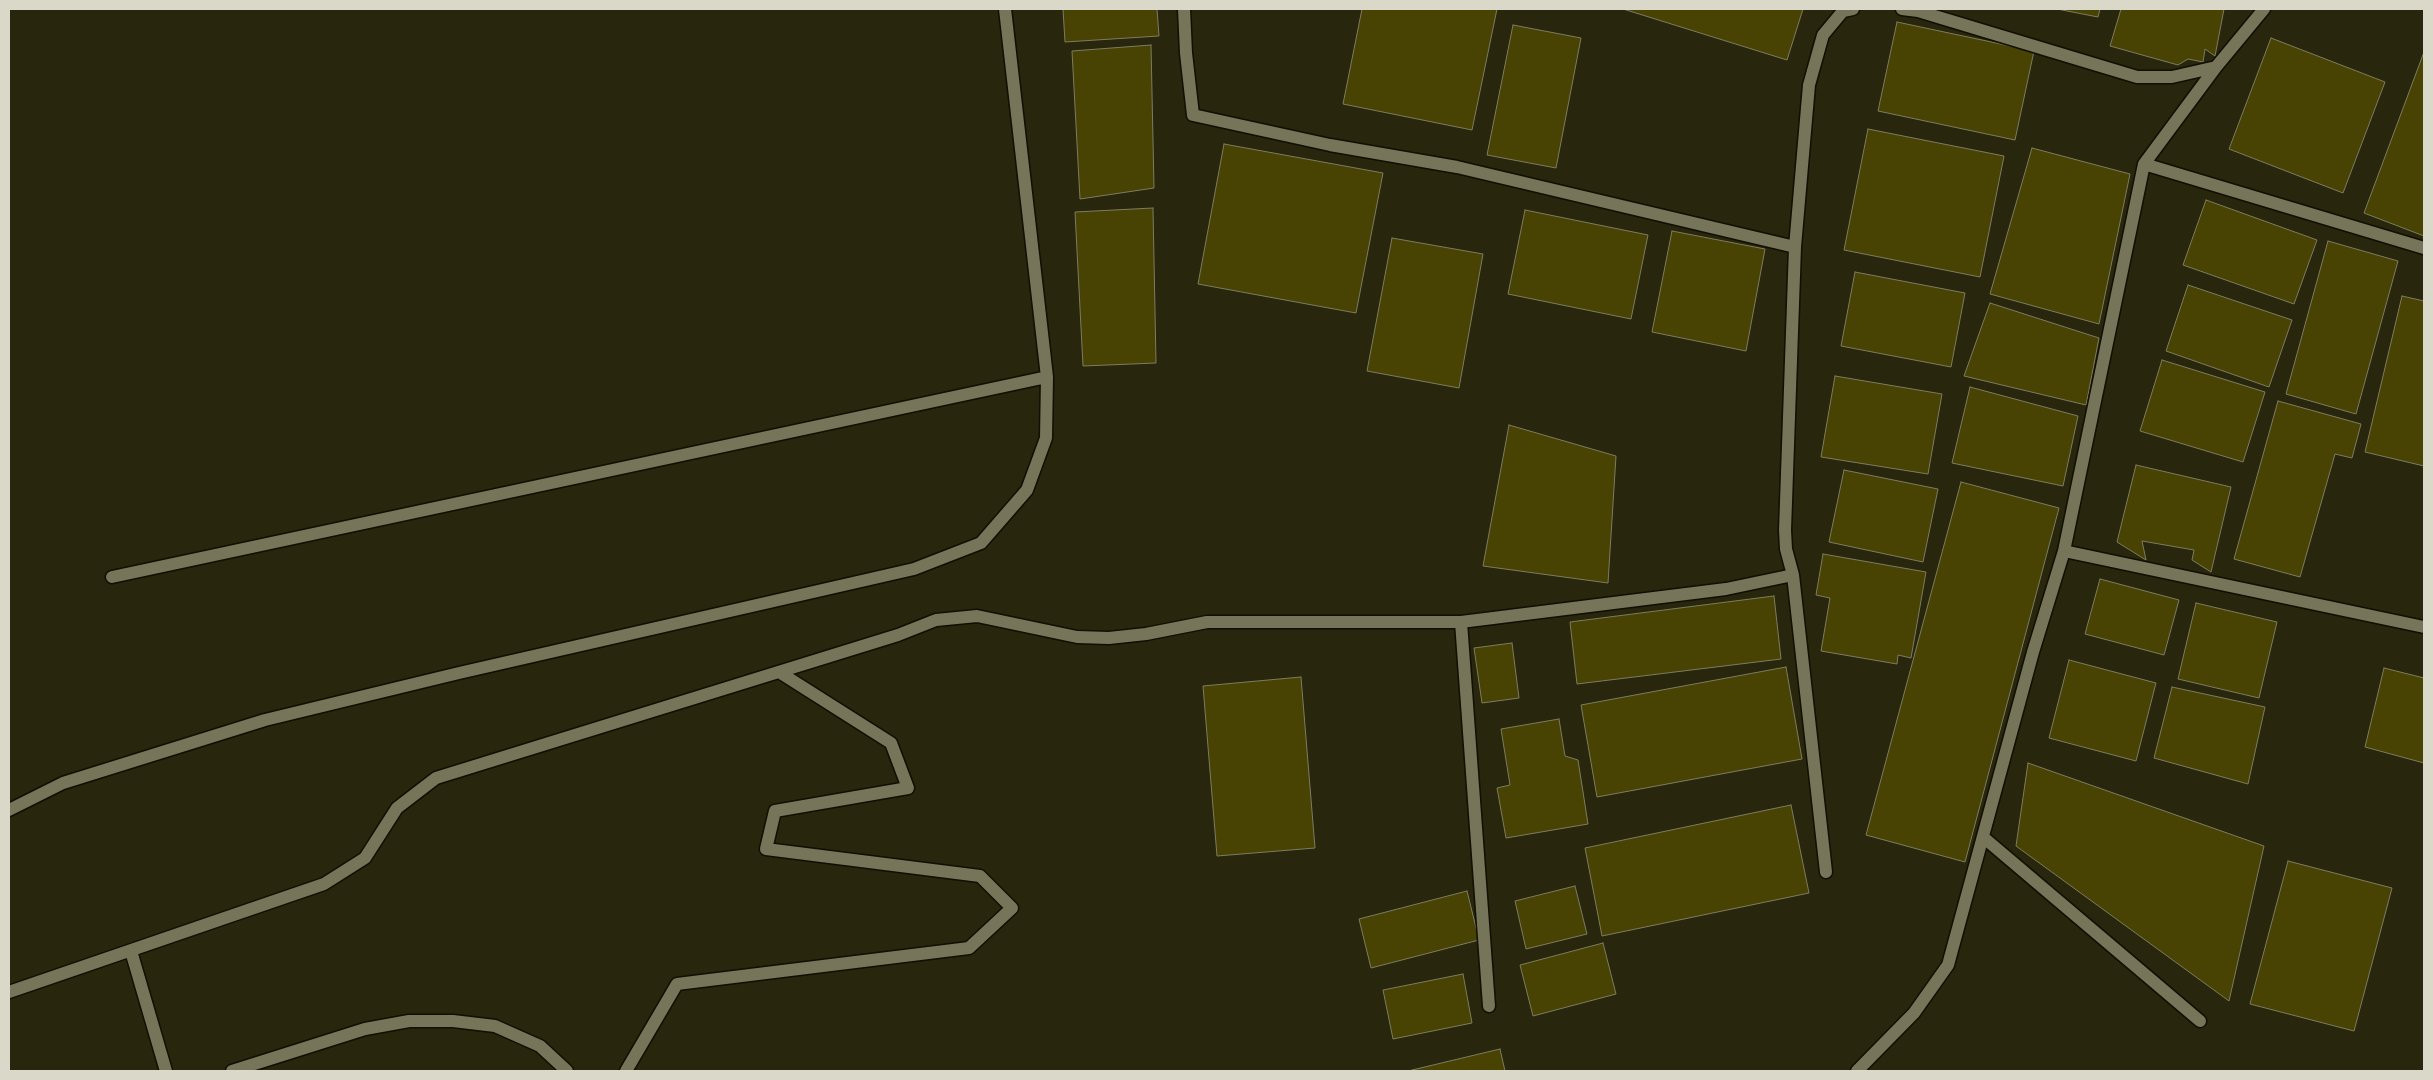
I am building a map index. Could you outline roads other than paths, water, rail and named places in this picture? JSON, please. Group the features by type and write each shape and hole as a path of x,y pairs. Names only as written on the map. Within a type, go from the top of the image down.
{"street":[{"path":"9,810 63,783 265,720 459,673 914,569 981,543 1027,490 1046,438 1047,377 1005,9"},
{"path":"1184,9 1186,53 1193,115 1330,146 1457,167 1795,247"},
{"path":"1826,872 1793,575 1786,549 1785,530 1795,247 1809,85 1823,35 1843,11 1853,9"},
{"path":"1902,9 1918,10 2137,77 2172,77 2216,67"},
{"path":"1858,1071 1914,1014 1948,965 2033,652 2064,551 2144,164 2216,67 2264,9"},
{"path":"2144,164 2424,248"},
{"path":"112,577 1047,377"},
{"path":"2064,551 2424,627"},
{"path":"9,992 324,884 365,858 397,808 436,778 898,635 936,620 977,616 1077,637 1109,638 1146,634 1207,622 1461,622 1726,589 1793,575"},
{"path":"1461,622 1489,1006"},
{"path":"626,1071 677,984 969,948 1012,908 980,876 766,849 775,811 908,788 891,743 778,672"},
{"path":"1983,837 2200,1021"},
{"path":"131,951 166,1071"},
{"path":"232,1071 365,1029 409,1021 453,1021 495,1026 540,1046 568,1071"}]}
